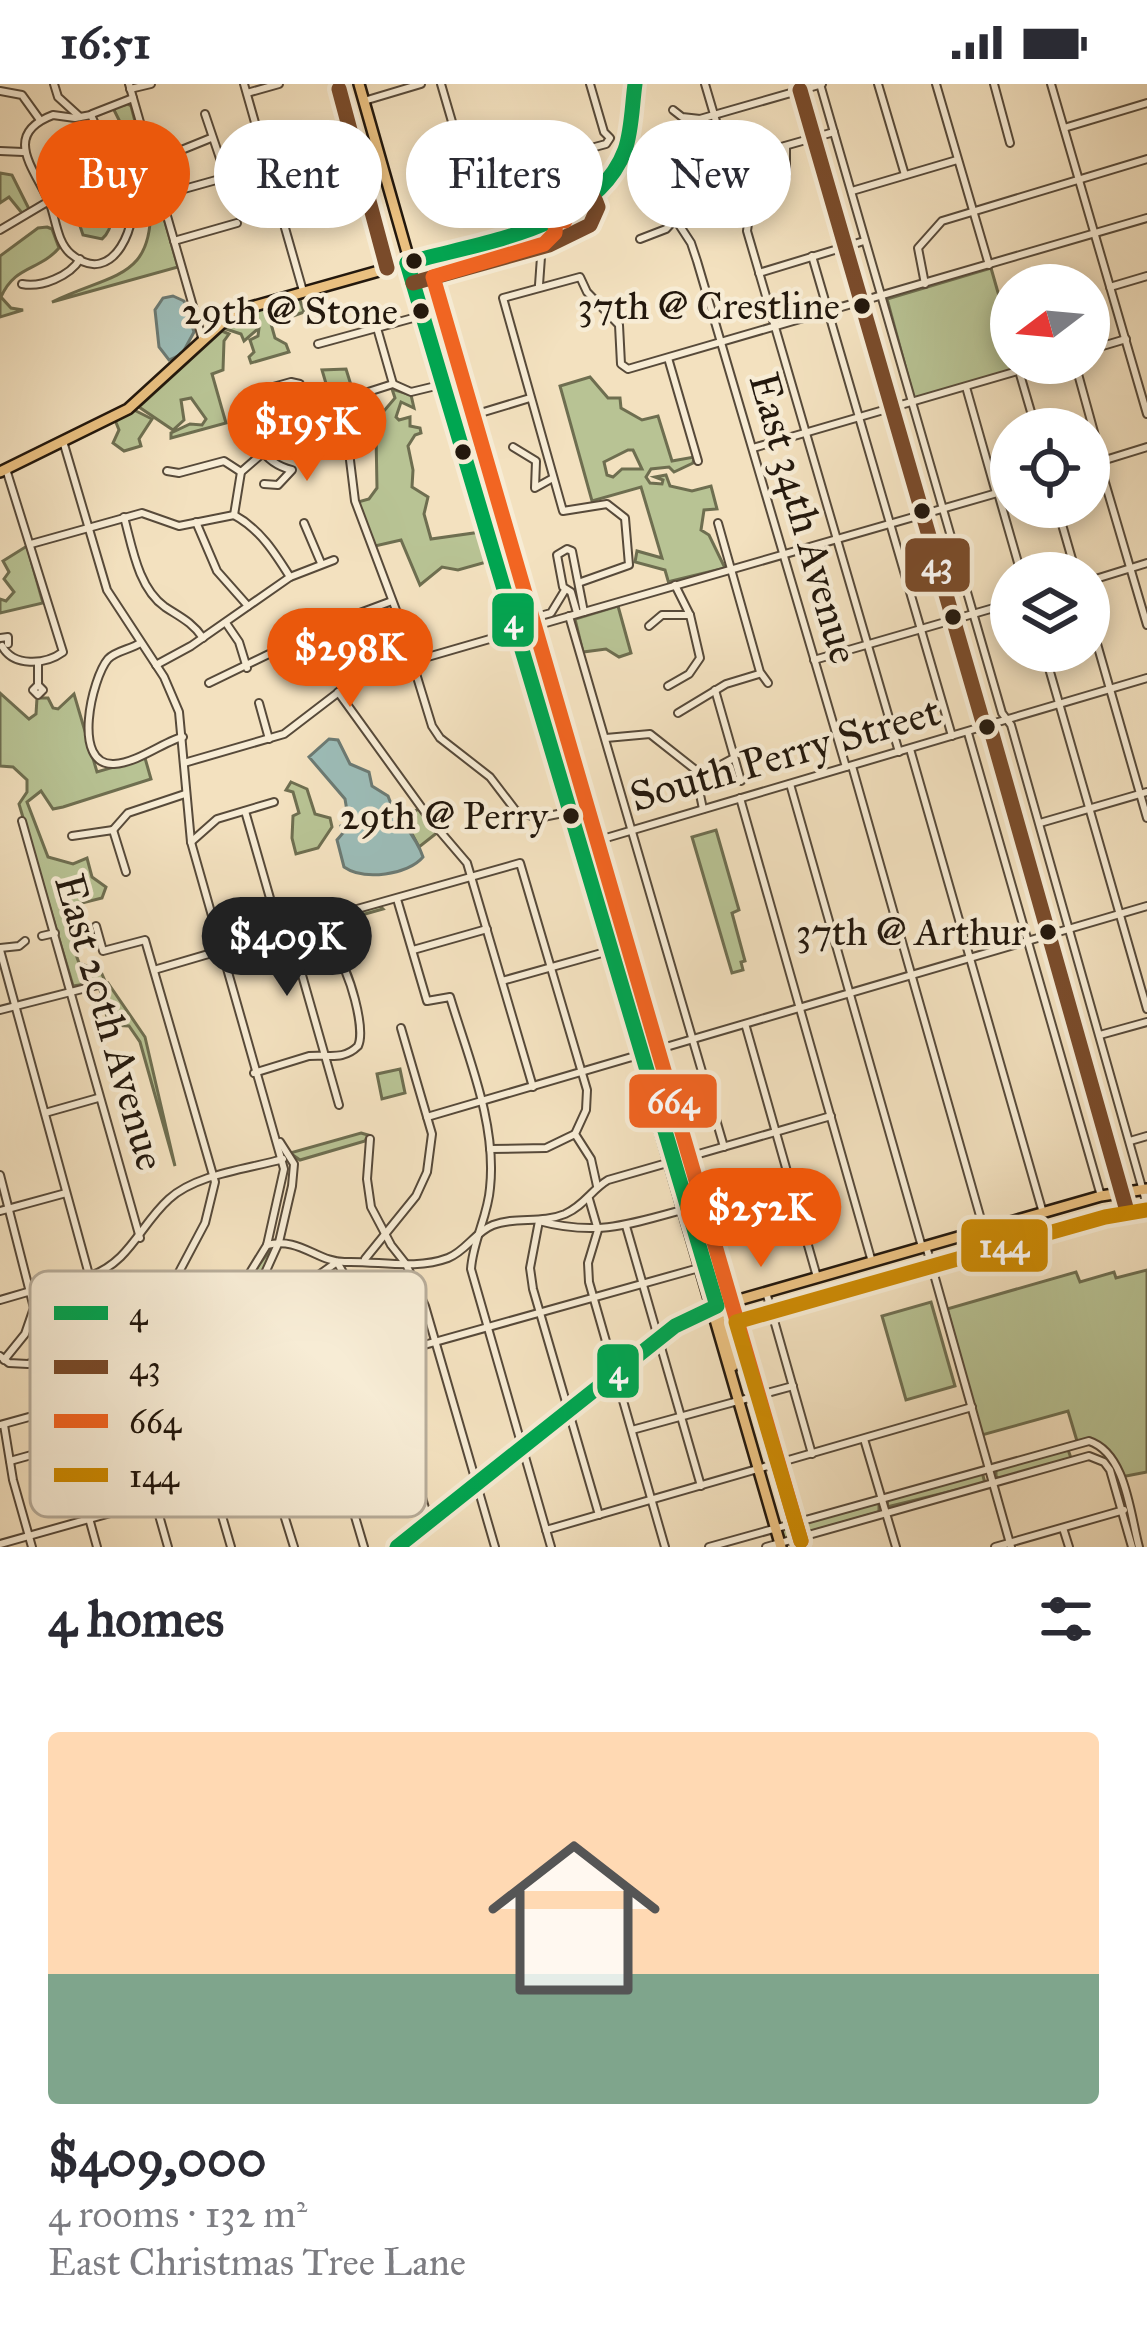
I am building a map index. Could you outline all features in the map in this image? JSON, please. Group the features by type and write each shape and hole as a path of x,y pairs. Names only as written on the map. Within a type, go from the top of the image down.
{"main road":[{"path":"359,84 780,1545"},
{"path":"603,185 630,135 633,84"},
{"path":"3,470 141,400 244,309 526,228"},
{"path":"672,1162 682,1210 714,1307"},
{"path":"397,1547 686,1318 1101,1196 1145,1189"}],"street":[{"path":"54,84 58,97 80,117"},
{"path":"279,84 245,88 303,291"},
{"path":"364,101 418,84"},
{"path":"441,84 452,120"},
{"path":"590,84 600,120"},
{"path":"705,84 715,120"},
{"path":"673,110 691,120 714,116 821,84 974,615 1040,823 1147,1205"},
{"path":"878,84 905,175"},
{"path":"936,84 988,265"},
{"path":"994,84 1010,143"},
{"path":"1051,84 1103,264"},
{"path":"36,176 23,152 28,131 40,119 91,115 131,90 163,86"},
{"path":"131,90 140,120"},
{"path":"0,91 22,95 40,119"},
{"path":"1064,128 1147,104"},
{"path":"205,114 214,144"},
{"path":"91,115 94,120"},
{"path":"791,145 834,132"},
{"path":"190,147 212,138"},
{"path":"0,151 23,152"},
{"path":"925,284 918,258 924,239 942,221 1147,159"},
{"path":"851,191 958,160"},
{"path":"0,230 36,209"},
{"path":"502,551 519,604 542,616 574,589 629,565 625,518 608,504 574,512 563,509 502,298 580,277 587,292 619,325 624,368 1147,218"},
{"path":"58,228 62,241 80,259 102,261 123,247 131,228"},
{"path":"170,228 203,341"},
{"path":"174,242 220,228"},
{"path":"537,228 543,252 539,286"},
{"path":"640,239 668,228"},
{"name":"East 34th Avenue","path":"681,228 691,243 753,448 984,1230"},
{"path":"748,228 899,752"},
{"path":"759,273 866,241"},
{"path":"812,256 952,736"},
{"path":"22,284 31,286 65,274 80,259"},
{"path":"1147,276 1110,287 1147,414"},
{"path":"318,344 424,315"},
{"path":"377,328 393,384"},
{"path":"1110,344 1126,339"},
{"path":"668,358 698,461"},
{"path":"753,448 990,379"},
{"path":"264,484 278,485 292,470 276,465 255,443 244,398 296,382 302,388 321,452"},
{"path":"234,515 239,476 287,431 339,412 368,392 393,384 411,392 444,384"},
{"path":"966,387 990,469"},
{"path":"454,421 530,398"},
{"path":"339,412 355,502 427,715 440,738 490,777 516,811 538,818 568,812"},
{"path":"63,441 107,590 137,645 156,665 179,712 190,842 254,1073 283,1159 282,1187 267,1245 251,1271"},
{"path":"513,446 536,461 533,486 540,488 553,478"},
{"path":"1110,458 1147,447"},
{"path":"167,471 179,473 224,460 239,476"},
{"path":"1,642 10,657 38,662 63,652 3,470"},
{"path":"1110,494 1147,625"},
{"path":"184,764 269,739 302,723 361,677 990,495"},
{"path":"31,544 142,513 173,526 234,515 274,551 290,578"},
{"path":"124,517 148,586 202,638"},
{"path":"196,522 217,571 248,606"},
{"path":"304,524 322,563"},
{"path":"718,524 756,674 768,683"},
{"path":"574,589 556,559 561,550 572,551 577,614 606,738 724,1147"},
{"path":"156,665 290,578 334,560"},
{"path":"1110,574 1147,563"},
{"path":"668,686 689,674 700,658 690,615 675,585"},
{"path":"209,683 333,623 392,601"},
{"path":"814,660 990,610"},
{"path":"649,626 662,615 690,615"},
{"path":"226,623 239,642 247,668"},
{"path":"137,645 110,656 95,687 86,720 94,749 102,760 113,764 163,748 178,738"},
{"path":"38,662 38,685"},
{"path":"1050,672 1147,1009"},
{"path":"1106,672 1147,818"},
{"path":"678,713 715,690 756,674"},
{"name":"South Perry Street","path":"578,845 1147,679"},
{"path":"715,690 741,781"},
{"path":"338,692 454,844 472,877 533,1087"},
{"path":"259,703 269,739"},
{"path":"968,732 1101,1196"},
{"path":"606,738 650,734 702,775"},
{"path":"910,749 1042,1213"},
{"path":"702,808 698,792 702,775 734,758"},
{"path":"790,784 1011,1545"},
{"path":"1040,823 1143,793"},
{"path":"72,836 112,830 128,812 185,794"},
{"path":"740,798 872,1262"},
{"path":"190,842 210,823 274,802"},
{"path":"154,970 280,933 245,811"},
{"name":"East 20th Avenue","path":"22,821 140,1238"},
{"path":"112,830 126,872"},
{"path":"343,913 520,863 582,1073 586,1110 575,1134 538,1150 490,1149"},
{"path":"398,899 429,1002 450,997 481,1102 490,1149 489,1198 471,1269 551,1547"},
{"path":"427,1117 1147,906"},
{"path":"96,926 103,951 145,940 214,1179 206,1223 182,1271"},
{"path":"412,950 488,929"},
{"path":"42,936 55,933"},
{"path":"25,941 0,949 89,1271"},
{"path":"502,982 609,951"},
{"path":"254,1073 309,1057 326,1056 348,1054 363,1034 346,969 336,955 314,953 300,965 326,1056 339,1106"},
{"path":"0,1010 98,985"},
{"path":"1100,1035 1147,1022"},
{"path":"746,1026 817,1277"},
{"path":"362,1261 410,1206 427,1172 432,1134 401,1028"},
{"path":"46,1113 98,1098"},
{"path":"597,1186 831,1116"},
{"path":"264,1271 278,1242 294,1168 272,1129"},
{"path":"538,1221 562,1215 590,1199 597,1186 593,1165 575,1134"},
{"path":"1130,1141 1147,1136"},
{"path":"756,1137 773,1140 783,1156"},
{"path":"370,1139 368,1191 385,1235 409,1271"},
{"path":"100,1271 117,1262 140,1238 169,1198 283,1159"},
{"path":"0,1175 4,1210 30,1289"},
{"path":"4,1210 67,1193"},
{"path":"590,1199 598,1230 588,1263 594,1297 665,1547"},
{"path":"267,1245 299,1245 337,1262 406,1264 451,1257 476,1235 506,1221 598,1230 682,1210"},
{"path":"538,1221 530,1268 599,1515"},
{"path":"626,1226 701,1486"},
{"path":"451,1257 471,1269"},
{"path":"337,1262 342,1271"},
{"path":"323,1271 337,1262"},
{"path":"426,1345 699,1268"},
{"path":"0,1300 30,1292"},
{"path":"766,1292 812,1454"},
{"path":"426,1316 495,1547"},
{"path":"2,1358 30,1323"},
{"path":"632,1430 793,1386"},
{"path":"546,1530 972,1407"},
{"path":"2,1425 32,1547"},
{"path":"864,1439 896,1547"},
{"path":"709,1547 1073,1443 1094,1442 1108,1450 1136,1547"},
{"path":"1073,1443 1078,1458"},
{"path":"10,1461 30,1455"},
{"path":"766,1547 1078,1458 1095,1457 1108,1467 1125,1509"},
{"path":"994,1547 1125,1509"},
{"path":"426,1515 428,1522"},
{"path":"0,1544 96,1517"},
{"path":"159,1517 168,1547"},
{"path":"222,1517 231,1547"},
{"path":"285,1517 293,1547"},
{"path":"356,1517 364,1547"},
{"path":"89,1519 97,1547"},
{"path":"1063,1528 1069,1547"}],"green space":[{"path":"128,104 135,120 119,120 113,108"},
{"path":"0,173 12,175 29,209 22,213 9,197 0,203"},
{"path":"38,228 52,229 59,248 13,279 1,297 11,308 23,310 0,317 0,256"},
{"path":"81,228 109,228 102,239 83,235"},
{"path":"149,228 167,228 178,267 52,302 127,269 146,243"},
{"path":"990,268 990,377 914,399 887,299"},
{"path":"299,297 304,312 271,324 275,338 289,352 251,363 250,340 258,336 259,328 244,341 241,334 220,327 250,316 254,309"},
{"path":"222,331 229,334 224,341 223,370 212,374 226,423 171,438 171,433 190,424 202,425 206,419 191,398 181,400 184,420 173,430 139,407"},
{"path":"346,369 355,398 343,406 332,404 322,370"},
{"path":"590,377 608,398 620,398 621,408 642,420 658,416 672,461 694,457 693,463 674,472 669,467 651,469 646,477 650,483 662,484 655,477 666,475 670,486 692,491 711,486 717,509 704,510 701,530 709,535 725,568 669,584 665,570 635,562 637,551 662,558 641,487 592,501 560,386","holes":["633,450 642,469 607,475 604,462"]},
{"path":"392,389 411,395 414,408 401,402 396,417 410,417 410,426 420,428 421,433 408,446 412,487 428,497 424,514 431,539 481,532 490,561 458,570 442,567 420,585 401,540 375,546 358,502 369,499 377,488 376,434 373,428 345,430 342,416 366,398 372,414 384,411 395,398"},
{"path":"134,410 152,419 139,439 141,446 124,451 113,443 119,430 115,420"},
{"path":"27,546 43,603 0,613 0,599 6,601 14,592 4,579 9,572 3,561"},
{"path":"618,606 631,653 619,657 606,649 583,652 575,619"},
{"path":"0,693 29,719 36,714 37,698 48,698 58,709 74,694 97,772 145,758 151,779 53,809 41,791 27,802 48,857 73,864 87,858 92,877 106,887 102,898 70,906 79,963 101,972 105,981 73,986 19,804 27,792 27,780 13,767 0,766"},
{"path":"291,782 307,789 315,814 330,818 332,827 318,848 296,854 293,816 299,813 293,792 286,790"},
{"path":"419,809 438,832 419,847 403,817"},
{"path":"716,830 739,910 732,913 745,961 741,962 743,970 732,973 692,837"},
{"path":"383,909 287,936 299,923"},
{"path":"108,983 145,1037 175,1166 140,1042 129,1026 109,1025 99,986"},
{"path":"400,1069 405,1093 382,1099 377,1074"},
{"path":"368,1135 365,1141 300,1160 290,1153"},
{"path":"273,1248 263,1271 256,1271"},
{"path":"1147,1270 1147,1472 1121,1477 1107,1449 1077,1441 1068,1411 982,1435 947,1309 1076,1272 1080,1282 1114,1272 1116,1278"},
{"path":"931,1302 955,1386 906,1400 882,1316"},
{"path":"1067,1447 1071,1458 999,1479 996,1476 996,1467"},
{"path":"982,1472 985,1483 887,1507 888,1498"},
{"path":"875,1501 879,1512 784,1539 781,1529"}],"water":[{"path":"163,298 184,301 194,332 182,354 169,360 159,347 155,310"},
{"path":"329,739 338,740 350,764 369,772 372,786 388,796 423,857 416,863 374,875 344,867 337,840 343,833 341,826 349,823 345,799 309,757"}],"transit line":[{"name":"4","path":"407,263 532,229 589,198 610,177 625,150 635,84"},
{"name":"43","path":"339,89 387,268"},
{"name":"43","path":"800,90 982,719 992,734 1127,1211"},
{"name":"664","path":"555,228 544,244 433,277 801,1541"},
{"name":"43","path":"413,283 549,245 584,228"},
{"name":"4","path":"397,1547 675,1326 717,1306 407,263"},
{"name":"144","path":"801,1541 736,1322 1105,1217 1147,1210"}],"place":[{"name":"37th @ Crestline","path":"862,306"},
{"name":"29th @ Stone","path":"421,311"},
{"name":"29th @ Perry","path":"571,816"},
{"name":"37th @ Arthur","path":"1048,932"}]}
